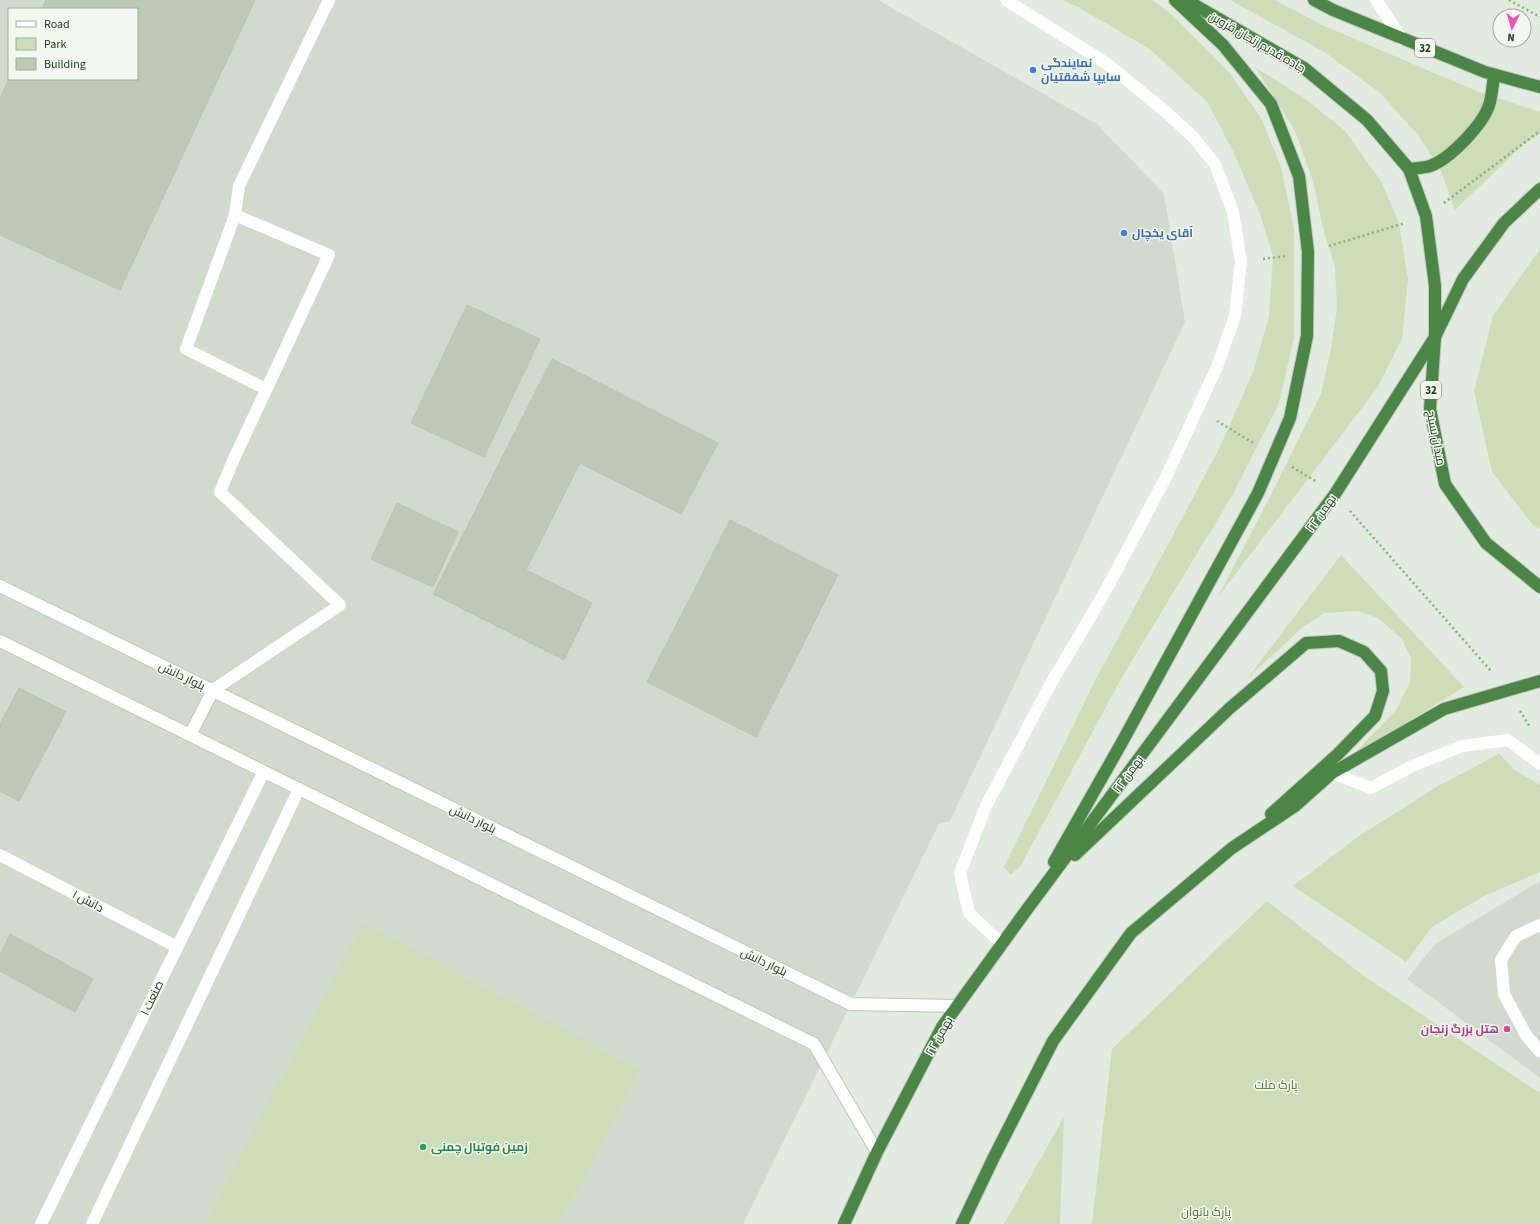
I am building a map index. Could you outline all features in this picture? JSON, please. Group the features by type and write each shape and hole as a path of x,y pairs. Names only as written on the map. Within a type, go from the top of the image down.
{"highway":[{"path":"1028,908 1122,744 1255,500 1290,418 1306,336 1308,252 1299,176 1271,104 1223,45 1175,0"},
{"name":"جاده قدیم زنجان قزوین","path":"1186,0 1304,68 1367,120 1409,170 1426,216 1435,286 1435,337"},
{"name":"32","path":"1314,0 1333,10 1485,72 1540,87"},
{"path":"1409,170 1430,166 1448,156 1476,127 1490,103 1494,74"},
{"name":"میدان بسیج","path":"1540,189 1504,223 1462,279 1435,337 1430,409 1445,484 1486,543 1540,587"},
{"name":"۲۲ بهمن","path":"844,1224 878,1152 942,1027 1028,908 1335,494 1435,337"},
{"path":"962,1224 993,1159 1053,1042 1132,933 1232,848 1338,754 1375,716 1383,691 1381,671 1364,652 1339,641 1306,644 1230,708 1052,876"},
{"path":"1232,848 1295,806 1332,773 1444,709 1540,681"}],"street":[{"path":"266,389 186,349 235,215 239,186 328,0"},
{"path":"1002,944 969,913 960,873 986,806 1050,685 1105,592 1166,477 1218,367 1235,316 1241,262 1233,212 1215,164 1193,137 1166,112 1106,63 1006,0"},
{"path":"1376,0 1402,39"},
{"path":"190,735 213,690 340,605 220,492 266,389 329,255 235,215"},
{"name":"بلوار دانش","path":"0,586 851,1004 957,1006"},
{"path":"0,641 190,735 263,773 299,789 814,1044 878,1152"},
{"path":"1332,773 1371,788 1412,766 1462,746 1508,740 1540,764"},
{"name":"صنعت ۱","path":"40,1224 263,773"},
{"path":"92,1224 299,789"},
{"name":"دانش ۱","path":"0,854 177,947"},
{"path":"1540,925 1516,936 1501,960 1504,994 1526,1035 1540,1052"}],"path":[{"path":"1509,0 1540,18"},
{"path":"1241,262 1308,252 1426,216 1540,131"},
{"path":"1198,410 1335,494 1507,690 1532,730"}],"shaded area":[{"path":"0,0 878,0 1097,124 1164,194 1185,322 950,821 939,824 743,1224 0,1224"},
{"name":"هتل بزرگ زنجان","path":"1540,881 1540,1078 1407,979 1435,944"}],"green space":[{"path":"1062,0 1152,0 1171,14 1229,72 1261,118 1281,167 1294,229 1294,338 1279,403 1232,496 1122,677 1021,865 1011,875 1004,867 1095,681 1219,449 1253,372 1269,317 1273,256 1260,214 1234,153 1207,102 1151,50 1080,8"},
{"path":"1230,0 1275,0 1320,24 1427,70 1477,91 1540,112 1540,134 1524,144 1455,210 1441,171 1418,135 1380,93 1326,53"},
{"path":"1256,68 1303,97 1345,131 1381,181 1399,223 1408,279 1402,339 1378,387 1218,597 1321,394 1331,349 1337,308 1335,267 1323,228 1313,181 1295,131"},
{"path":"1540,249 1540,529 1533,525 1492,472 1474,391 1493,316"},
{"path":"1341,555 1464,687 1351,757 1396,710 1410,683 1411,659 1402,639 1378,618 1357,611 1324,613 1303,627 1247,679"},
{"path":"1499,754 1515,770 1540,785 1540,872 1484,896 1432,927 1406,962 1293,886 1359,836 1438,786"},
{"name":"پارک ملت","path":"1267,901 1364,976 1540,1093 1540,1224 1092,1224 1112,1049"},
{"name":"زمین فوتبال چمنی","path":"363,923 641,1070 559,1224 204,1224"},
{"path":"1064,1117 1060,1224 1004,1224"}],"building":[{"path":"46,0 255,0 120,290 0,235 0,98 9,80 138,80 138,8 42,8"},
{"path":"467,305 540,339 484,457 411,423"},
{"path":"552,359 718,443 681,514 580,463 526,570 592,603 564,660 433,594"},
{"path":"397,503 458,532 433,587 371,559"},
{"path":"730,520 838,575 756,737 647,682"},
{"path":"19,688 66,712 19,801 0,791 0,724"},
{"path":"10,934 93,979 75,1012 0,971 0,954"}],"place":[{"name":"نمایندگی سایپا شفقتیان","path":"1033,70"},
{"name":"آقای یخچال","path":"1124,233"},
{"name":"هتل بزرگ زنجان","path":"1507,1029"},
{"name":"زمین فوتبال چمنی","path":"423,1147"}],"park label":[{"name":"پارک بانوان","path":"1206,1212"}]}
